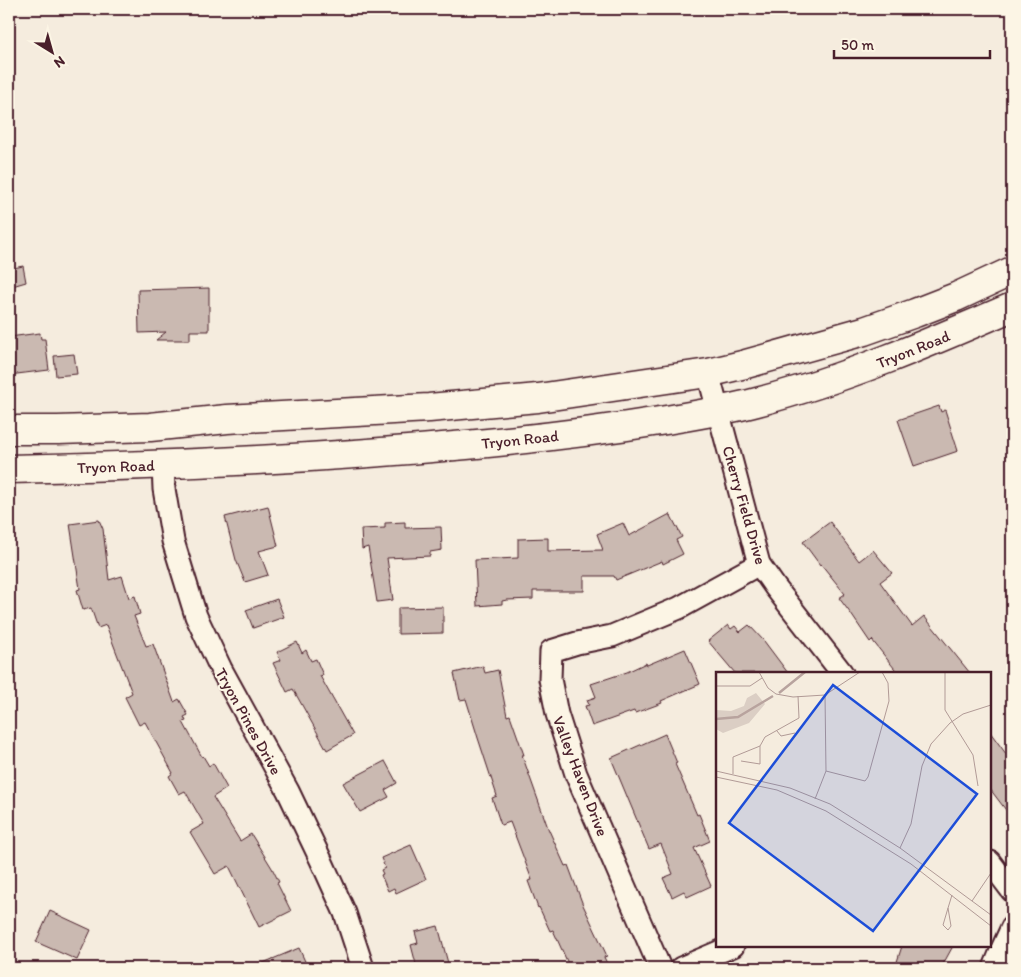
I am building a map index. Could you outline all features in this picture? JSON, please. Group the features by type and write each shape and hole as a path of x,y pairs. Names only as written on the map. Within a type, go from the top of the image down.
{"main road":[{"name":"Tryon Road","path":"9,430 150,427 227,420 429,408 538,398 708,373 864,331 956,297 1012,271"},
{"name":"Tryon Road","path":"9,469 275,460 544,438 628,426 719,411 810,387 926,344 1012,308"}],"street":[{"name":"Cherry Field Drive","path":"708,373 759,564 841,672"},
{"name":"Tryon Pines Drive","path":"162,465 173,541 196,616 221,669 288,791 321,860 344,913 363,968"},
{"name":"Valley Haven Drive","path":"660,968 576,774 557,714 550,679 551,651 577,643 612,636 680,608 759,564"},
{"path":"991,863 1012,891"},
{"path":"994,968 1012,927"},
{"path":"681,968 731,947"}],"building":[{"path":"23,266 26,282 9,287 9,269"},
{"path":"209,288 209,331 190,331 190,340 156,340 166,332 139,333 138,290"},
{"path":"40,333 41,339 45,339 49,370 9,375 9,337"},
{"path":"74,354 77,374 56,376 54,356"},
{"path":"939,406 941,412 945,410 958,451 914,466 898,420"},
{"path":"268,506 278,546 259,551 268,575 245,582 236,560 225,517"},
{"path":"670,514 682,537 676,540 683,554 663,564 662,561 616,580 614,576 584,576 584,591 533,591 533,599 507,600 502,601 502,604 477,606 475,560 518,558 518,539 548,538 548,551 603,550 597,534 623,523 629,536"},
{"path":"99,520 103,529 109,580 122,576 129,598 135,596 140,614 134,616 146,646 153,644 174,702 179,699 188,715 184,717 186,721 183,722 202,757 209,766 213,763 227,788 213,797 240,841 251,834 272,868 291,911 259,927 229,866 215,874 190,832 204,824 185,791 179,794 169,776 173,773 145,722 139,725 125,697 132,693 106,625 98,628 91,608 83,610 77,590 80,589 70,524"},
{"path":"405,522 405,528 441,527 442,550 430,552 430,556 387,558 393,600 377,602 368,547 362,549 361,529 385,528 385,523"},
{"path":"830,522 859,561 873,550 892,573 880,582 912,626 924,616 969,672 897,672 872,640 870,642 839,598 845,594 803,542"},
{"path":"277,599 284,617 253,628 246,610"},
{"path":"443,607 443,633 398,634 398,608"},
{"path":"728,625 731,629 735,626 740,632 749,625 764,641 787,672 734,672 708,641"},
{"path":"297,642 302,653 306,650 311,661 316,659 323,675 320,676 353,735 327,750 293,689 287,692 273,663 281,660 277,652"},
{"path":"685,649 700,684 661,701 662,703 592,726 585,706 589,705 587,700 596,697 591,684 627,672 646,663 647,665"},
{"path":"483,666 485,673 498,670 507,716 510,715 548,828 565,866 568,865 583,905 607,956 604,957 609,968 570,968 553,930 550,931 538,908 528,881 532,880 510,822 501,825 492,798 497,796 466,699 460,700 454,673"},
{"path":"991,733 1012,762 1012,818 991,790"},
{"path":"665,734 677,763 675,764 710,841 694,848 711,886 687,897 684,891 672,897 663,878 673,874 661,844 649,849 611,758"},
{"path":"385,761 397,783 385,790 389,797 360,812 343,783"},
{"path":"411,845 426,879 396,893 394,888 388,891 381,875 383,874 381,870 385,868 381,858"},
{"path":"50,911 91,930 77,960 36,942"},
{"path":"438,926 448,963 427,968 417,968 411,945 418,943 415,932"},
{"path":"902,947 952,947 941,968 895,968"},
{"path":"299,948 308,968 251,968"}]}
